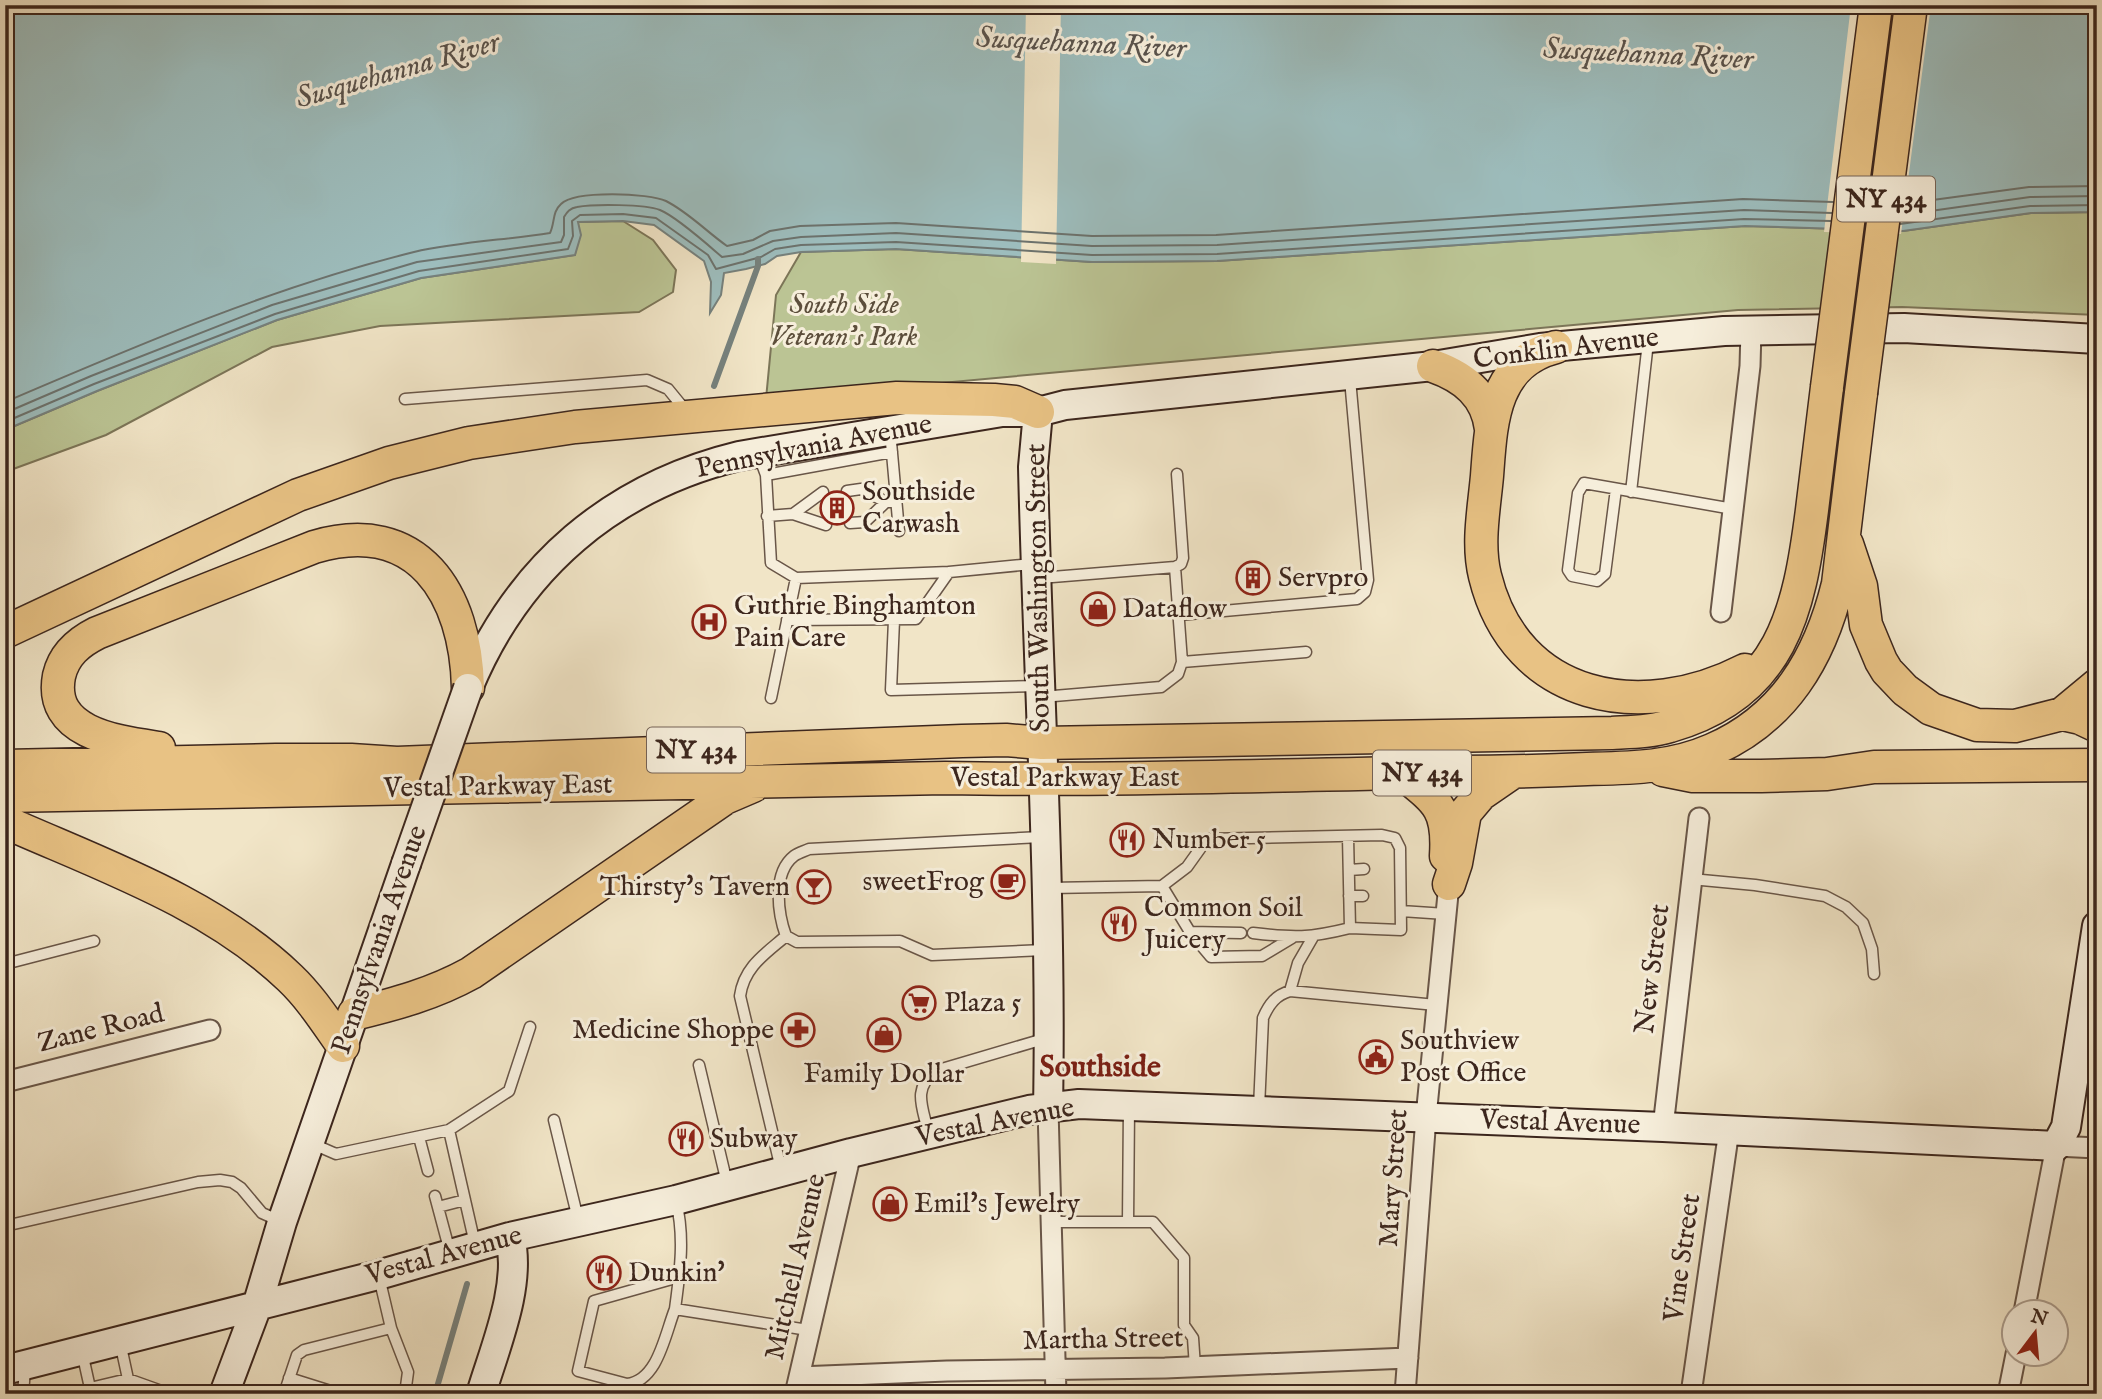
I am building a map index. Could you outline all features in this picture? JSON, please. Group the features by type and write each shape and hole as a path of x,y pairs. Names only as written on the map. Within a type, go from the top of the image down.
{"main road":[{"name":"Vestal Parkway East","path":"5,765 276,760 397,763 814,745 1006,740 1042,743 1644,731 1691,719 1724,702 1753,679 1789,624 1800,587 1806,558 1876,5"},
{"name":"Vestal Parkway East","path":"5,796 945,778 1044,780 1513,772 1648,767 1685,761 1721,746 1743,733 1781,701 1801,675 1824,633 1838,584 1845,539 1911,5"},
{"path":"1556,346 1531,356 1513,373 1498,401 1491,429 1481,540 1485,575 1495,607 1505,627 1519,645 1544,668 1563,680 1597,693 1622,698 1675,695 1711,685 1744,671 1771,655"},
{"path":"1433,366 1459,377 1477,393 1488,412 1491,429"},
{"path":"5,632 278,503 369,469 429,452 510,435 878,399 934,397 1016,402 1038,412"},
{"path":"1845,539 1860,586 1870,638 1886,671 1905,690 1931,709 1977,725 2015,726 2062,714 2097,685"},
{"path":"276,760 132,744 89,732 71,719 61,703 58,684 65,660 78,644 97,633 314,547 340,540 359,540 378,542 405,552 421,563 440,583 450,599 463,636 468,688"},
{"path":"2062,714 2097,726"},
{"path":"1648,767 1693,776 1760,776 1827,774 1874,767 2097,765"},
{"path":"1447,899 1465,813 1481,794 1513,772"},
{"path":"1403,774 1430,796 1445,820 1447,899"},
{"path":"354,1014 422,996 471,973 725,798 772,781"},
{"path":"5,822 127,875 202,914 261,953 313,1003 343,1046"}],"street":[{"name":"Conklin Avenue","path":"1038,412 1065,405 1433,366 1556,346 1751,330 1904,328 2097,339"},
{"path":"1721,612 1750,366 1751,330"},
{"name":"Pennsylvania Avenue","path":"224,1394 257,1306 309,1142 468,688 493,636 516,600 549,561 589,525 623,502 662,481 722,460 762,464 891,442 1002,412 1038,412"},
{"name":"South Washington Street","path":"1038,412 1033,467 1044,780 1048,1109 1056,1394"},
{"name":"New Street","path":"1663,1127 1699,818"},
{"name":"Mary Street","path":"1405,1394 1426,1117 1447,899"},
{"path":"2027,1298 2056,1146 2067,1126 2097,926"},
{"name":"Zane Road","path":"5,1082 210,1030"},
{"name":"Vestal Avenue","path":"15,1368 378,1275 510,1237 676,1200 851,1153 1029,1110 1079,1104 1663,1127 2097,1148"},
{"name":"Vine Street","path":"1691,1394 1730,1130"},
{"name":"Mitchell Avenue","path":"797,1385 851,1153"},
{"path":"481,1394 513,1280 514,1257 510,1237"},
{"name":"Martha Street","path":"797,1385 947,1371 1195,1367 1408,1358"},
{"path":"2008,1394 2013,1368"}],"lane":[{"path":"1631,492 1648,338"},
{"path":"1179,615 1357,599 1365,592 1368,580 1350,375"},
{"path":"405,399 648,380 668,388 691,416"},
{"path":"891,442 891,502 899,531"},
{"path":"762,464 771,563 796,578 1175,568 1181,564 1183,558 1177,474"},
{"path":"1616,489 1605,574 1597,581 1572,576 1568,570 1577,492 1584,483 1733,509"},
{"path":"847,491 861,489 891,502"},
{"path":"793,514 823,492"},
{"path":"850,523 865,522 891,502"},
{"path":"767,516 793,514 826,525"},
{"path":"894,620 891,690 1040,691 1161,687 1178,674 1182,662 1175,568"},
{"path":"788,620 916,619 948,572"},
{"path":"771,698 796,578"},
{"path":"1182,662 1306,652"},
{"path":"1046,888 1161,886 1186,867 1207,839 1382,835 1395,838 1400,848 1401,930 1350,928 1313,937 1292,938 1253,933"},
{"path":"1045,837 809,849 793,857 782,872 779,889 781,922 786,936 797,942 900,941 932,955 1048,950"},
{"path":"1348,837 1350,928"},
{"path":"1349,870 1364,869"},
{"path":"1388,869 1400,869"},
{"path":"1691,880 1755,885 1825,896 1846,907 1863,923 1872,949 1874,974"},
{"path":"1161,886 1190,932 1212,957 1262,956 1292,938"},
{"path":"1388,895 1401,895"},
{"path":"1349,896 1363,896"},
{"path":"1401,911 1447,899"},
{"path":"1190,932 1241,933"},
{"path":"782,1173 740,996 742,981 752,965 786,936"},
{"path":"1290,991 1298,963 1313,937"},
{"path":"5,964 94,942"},
{"path":"1258,1112 1263,1018 1279,994 1290,991 1436,1005"},
{"path":"309,1142 336,1154 449,1130 509,1091 530,1027"},
{"path":"929,1136 920,1093 924,1080 935,1072 1049,1037"},
{"path":"699,1065 728,1186"},
{"path":"1128,1222 1129,1107"},
{"path":"554,1120 578,1223"},
{"path":"449,1130 465,1200 463,1250"},
{"path":"419,1138 428,1171"},
{"path":"5,1226 198,1182 220,1180 232,1182 241,1188 262,1213 282,1222"},
{"path":"435,1196 438,1207 463,1250"},
{"path":"438,1207 465,1200"},
{"path":"676,1200 681,1222 679,1277 675,1309 654,1365 644,1378 635,1384 578,1371 594,1301 679,1277"},
{"path":"1051,1222 1153,1222 1184,1258 1184,1325 1193,1338 1195,1367"},
{"path":"378,1275 391,1328 408,1372 405,1394"},
{"path":"675,1309 808,1330"},
{"path":"284,1394 297,1355 304,1350 391,1328"},
{"path":"120,1341 128,1379"},
{"path":"82,1351 89,1391 128,1379 170,1394"},
{"path":"15,1368 23,1394"},
{"path":"289,1378 340,1394"}],"green space":[{"name":"South Side Veteran's Park","path":"2097,212 2097,315 1902,307 1738,310 766,399 776,295 801,252 896,249 1092,262 1217,261 1745,226 1903,231 2031,213"},
{"path":"623,221 653,240 676,270 673,292 639,312 380,326 272,347 106,435 5,472 5,430 97,391 277,320 421,278 575,255 578,222"}],"water":[{"name":"Susquehanna River","path":"23,5 2097,5 2097,212 2031,213 1903,231 1745,226 1217,261 1092,262 896,249 801,252 777,256 765,264 724,273 721,295 710,313 711,282 704,261 654,225 623,221 578,222 581,235 575,255 421,278 277,320 5,430 5,19"}],"pier":[{"path":"1026,5 1061,5 1056,264 1021,262"},
{"path":"1851,5 1931,5 1901,234 1824,232"}],"waterway":[{"path":"714,386 758,266 758,259"},
{"path":"435,1394 467,1284"}],"place":[{"name":"Southside Carwash","path":"837,508"},
{"name":"Servpro","path":"1253,578"},
{"name":"Dataflow","path":"1098,609"},
{"name":"Guthrie Binghamton Pain Care","path":"709,622"},
{"name":"Number 5","path":"1127,840"},
{"name":"sweetFrog","path":"1008,882"},
{"name":"Thirsty's Tavern","path":"814,887"},
{"name":"Common Soil Juicery","path":"1119,924"},
{"name":"Plaza 5","path":"919,1003"},
{"name":"Medicine Shoppe","path":"798,1030"},
{"name":"Family Dollar","path":"884,1035"},
{"name":"Southview Post Office","path":"1376,1057"},
{"name":"Subway","path":"686,1139"},
{"name":"Emil's Jewelry","path":"890,1204"},
{"name":"Dunkin'","path":"604,1273"}],"district":[{"name":"Southside","path":"1100,1068"}]}
